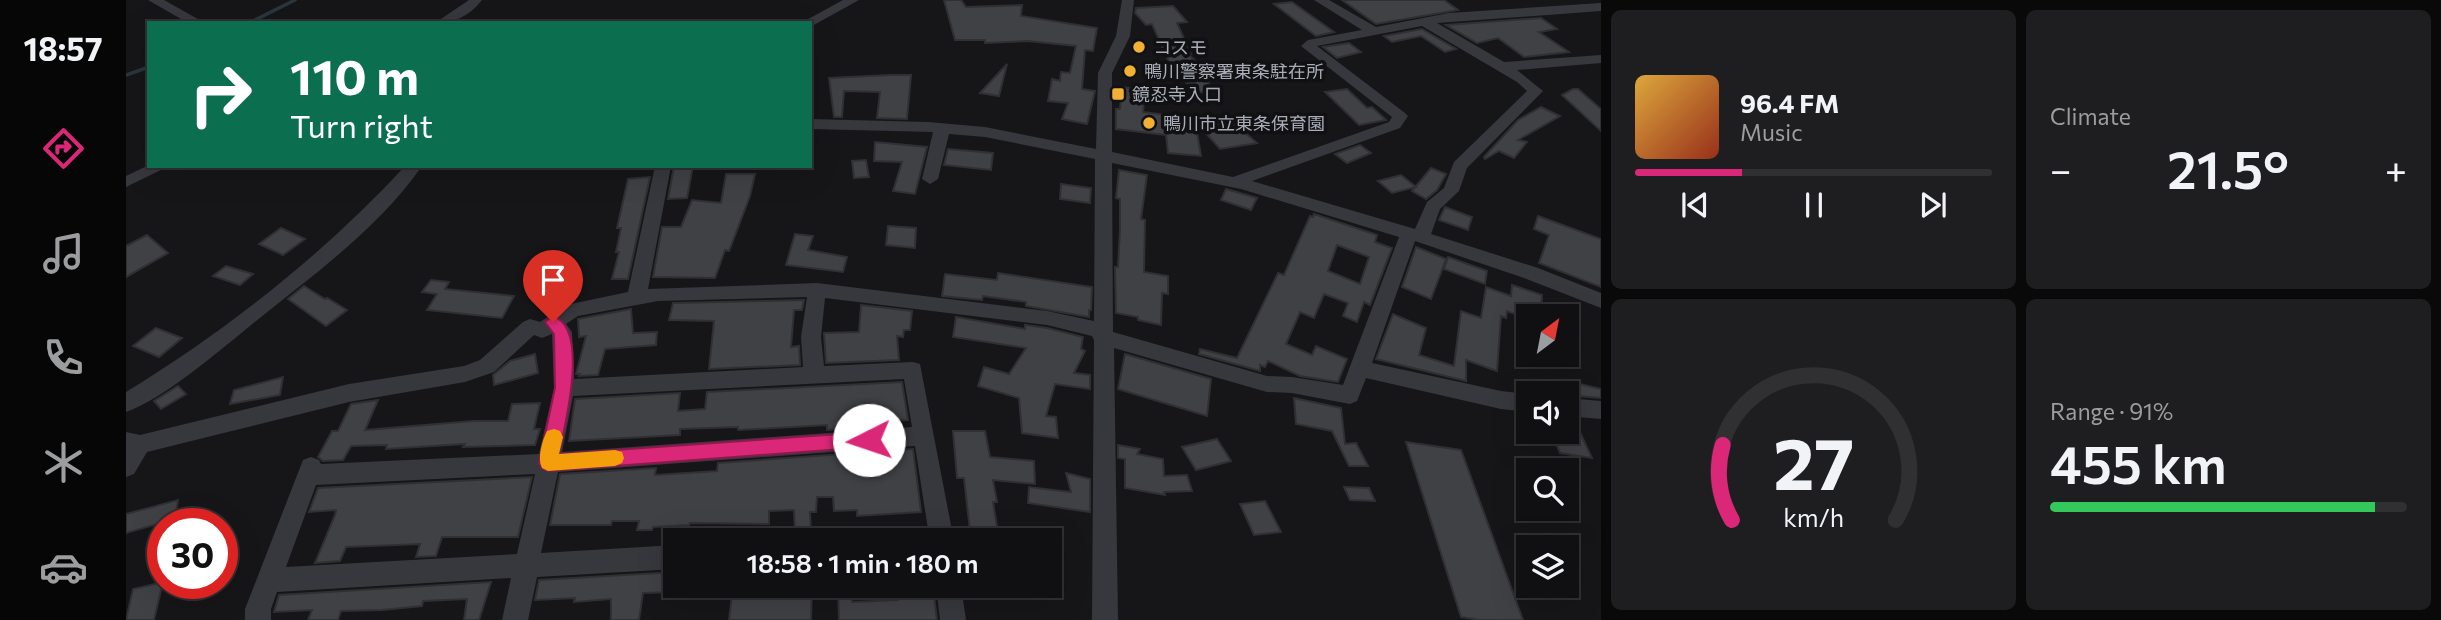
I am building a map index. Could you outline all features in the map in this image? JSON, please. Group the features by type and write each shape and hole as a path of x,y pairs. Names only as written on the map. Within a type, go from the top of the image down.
{"street":[{"path":"154,0 195,21"},
{"path":"445,21 471,7 476,0"},
{"path":"811,21 853,0"},
{"path":"1105,620 1106,508 1102,334 1105,69 1123,36 1128,0"},
{"path":"1320,0 1374,31"},
{"path":"1509,0 1534,13"},
{"path":"1243,184 1239,180 1395,125 1400,116 1308,46 1313,43 1449,17 1601,7"},
{"path":"126,467 133,443 349,393 465,374 487,366 530,327 542,330 573,310 658,294 817,290 1047,318 1267,384 1292,385 1350,395 1415,235 1433,206 1451,191 1460,166 1536,91 1522,79 1423,21"},
{"path":"1500,67 1601,59"},
{"path":"812,124 985,132 1243,184 1415,235 1531,273 1601,300"},
{"path":"930,179 942,128"},
{"path":"126,182 157,168"},
{"path":"126,403 188,365 325,255 366,219 412,168"},
{"path":"637,298 663,168"},
{"path":"814,374 811,337 817,290"},
{"path":"515,620 564,388 562,332 553,322"},
{"path":"1361,369 1516,402"},
{"path":"564,388 913,370 940,528"},
{"path":"1579,408 1601,410"},
{"path":"258,620 258,609 309,471 548,463 923,436"},
{"path":"269,580 663,558"},
{"path":"950,598 953,620"}],"building":[{"path":"944,0 961,0 966,7 1022,5 1021,16 1097,28 1093,51 1085,50 1082,89 1095,91 1087,124 1062,119 1068,103 1048,101 1052,79 1060,81 1061,72 1070,73 1076,46 1028,41 985,43 985,40 955,40"},
{"path":"1342,0 1444,0 1458,10 1376,24"},
{"path":"1292,2 1334,32 1316,36 1274,4"},
{"path":"1173,6 1187,22 1177,23 1191,54 1188,54 1200,65 1212,90 1197,93 1172,69 1152,24 1146,25 1135,13 1136,8"},
{"path":"1541,18 1557,29 1539,32 1569,52 1524,57 1498,38 1477,43 1446,25"},
{"path":"1422,29 1456,49 1445,52 1421,36 1392,42 1384,36"},
{"path":"1349,43 1361,52 1337,58 1323,47"},
{"path":"1007,64 999,96 980,93"},
{"path":"911,75 907,119 877,118 880,92 844,91 842,117 834,117 829,78"},
{"path":"1122,87 1145,90 1143,112 1235,124 1257,143 1220,149 1195,121 1201,156 1168,153 1166,135 1116,129 1116,109 1120,109"},
{"path":"1347,89 1367,108 1372,107 1386,120 1359,125 1325,92"},
{"path":"1578,89 1601,109 1601,131 1562,95"},
{"path":"1541,107 1560,116 1518,140 1527,142 1514,158 1499,151 1485,159 1518,120"},
{"path":"875,142 927,147 915,194 893,191 902,162 874,161"},
{"path":"1360,145 1371,153 1347,163 1335,154"},
{"path":"948,149 993,153 991,170 944,165"},
{"path":"866,160 869,177 854,178 852,161"},
{"path":"674,168 693,168 687,198 668,199"},
{"path":"1431,168 1446,174 1437,190 1426,199 1412,191"},
{"path":"1119,170 1147,175 1141,219 1145,220 1144,272 1168,276 1168,294 1162,293 1161,325 1116,313 1115,267 1118,267 1120,199 1116,198"},
{"path":"726,174 755,174 750,196 729,251 725,250 715,278 653,277 662,227 681,227 692,200 721,203"},
{"path":"1401,175 1416,187 1392,193 1378,181"},
{"path":"650,177 628,279 612,279 619,252 616,252 621,228 617,228 628,179"},
{"path":"1061,184 1091,188 1090,203 1060,199"},
{"path":"1226,189 1257,198 1251,210 1221,200"},
{"path":"1445,207 1472,217 1468,230 1439,220"},
{"path":"1314,214 1377,235 1375,242 1392,248 1370,305 1364,302 1357,322 1343,316 1348,303 1324,294 1314,318 1300,312 1286,344 1312,355 1316,346 1347,359 1338,382 1300,376 1268,361 1265,367 1260,365 1260,371 1199,354 1200,349 1237,358 1278,273 1284,275 1310,216 1313,217","holes":["1337,245 1369,257 1360,284 1328,271"]},
{"path":"1538,216 1601,239 1601,287 1539,263 1549,235 1534,229"},
{"path":"888,226 916,228 915,248 886,245"},
{"path":"281,228 305,239 283,255 259,244"},
{"path":"795,234 813,236 808,250 847,257 843,272 786,265"},
{"path":"147,235 168,253 126,277 126,246"},
{"path":"1416,247 1446,259 1431,299 1402,287"},
{"path":"1448,257 1487,271 1485,284 1444,269"},
{"path":"226,266 253,274 240,285 213,276"},
{"path":"998,273 1092,287 1089,317 1026,306 1026,302 983,296 982,300 942,296 945,274 997,280"},
{"path":"431,280 449,282 445,289 514,296 502,318 427,310 437,294 422,292"},
{"path":"1512,285 1542,295 1542,304 1516,304 1516,314 1507,311 1506,318 1501,316 1497,371 1466,360 1466,381 1376,359 1393,314 1426,328 1419,355 1454,366 1461,311 1481,318 1486,287 1511,296"},
{"path":"304,286 347,310 326,326 288,299"},
{"path":"804,300 802,310 794,310 791,347 799,346 800,365 709,369 714,321 669,320 673,303"},
{"path":"861,305 912,311 910,330 904,330 903,337 897,336 899,360 826,363 824,333 859,332"},
{"path":"631,309 633,333 657,332 656,345 605,349 598,375 576,374 586,336 579,337 578,319"},
{"path":"956,317 1025,329 1025,325 1047,328 1083,337 1081,349 1085,351 1074,373 1090,375 1090,389 1055,384 1046,416 1056,417 1058,438 1022,433 1019,398 978,386 984,367 1009,374 1026,348 953,337"},
{"path":"156,328 182,338 159,357 133,346"},
{"path":"535,354 538,373 494,385 493,375 510,361"},
{"path":"1125,354 1211,379 1207,416 1118,389"},
{"path":"283,377 280,395 230,404 234,390"},
{"path":"902,382 908,420 878,421 879,427 827,430 827,425 738,430 738,427 680,429 680,435 569,441 575,399 680,393 678,411 705,409 707,392"},
{"path":"1579,384 1601,389 1601,398 1579,396"},
{"path":"178,386 186,394 161,409 154,401"},
{"path":"1294,398 1341,408 1345,444 1356,443 1368,466 1349,466 1332,431 1296,424"},
{"path":"378,400 365,430 473,421 508,421 512,404 540,403 534,429 540,429 535,445 463,447 465,444 386,449 387,445 351,446 343,460 323,461 318,457 332,431 338,431 351,404"},
{"path":"1579,430 1592,458 1560,453 1556,444 1579,444"},
{"path":"953,431 985,431 990,457 1034,461 1035,484 993,480 997,528 970,528 964,478 957,478"},
{"path":"1217,439 1231,461 1196,470 1182,447"},
{"path":"1406,442 1461,450 1523,620 1461,617"},
{"path":"1118,445 1140,449 1137,454 1163,459 1164,476 1187,475 1192,491 1164,492 1165,495 1125,488 1125,459 1118,458"},
{"path":"913,449 921,512 857,516 857,510 834,511 833,497 817,497 816,512 810,512 811,528 795,528 794,510 769,511 769,524 690,523 653,527 652,530 637,530 639,521 612,521 611,525 550,525 560,474 656,468 655,475 717,471 718,463"},
{"path":"1066,473 1090,479 1090,512 1028,503 1029,487 1071,492"},
{"path":"532,477 518,537 442,537 436,556 416,557 420,544 346,547 340,561 315,563 336,510 309,512 318,488"},
{"path":"1344,487 1369,488 1375,501 1350,500"},
{"path":"178,500 177,508 148,508"},
{"path":"1265,501 1281,532 1254,535 1240,504"},
{"path":"147,508 147,527 126,533 126,514"},
{"path":"663,573 663,592 643,593 639,620 611,620 611,599 574,602 575,598 535,600 539,580"},
{"path":"491,582 479,620 464,620 467,599 423,601 422,606 382,610 341,611 338,620 308,620 312,610 274,612 279,595"},
{"path":"147,586 147,599 159,599 154,620 126,620 133,589"},
{"path":"732,598 812,598 811,620 729,620"},
{"path":"838,598 852,598 852,602 934,598 937,620 839,620"}],"waterway":[{"path":"253,21 295,0"},
{"path":"126,75 147,68"}],"slow traffic":[{"path":"554,437 548,463 615,458"}],"place":[{"name":"コスモ","path":"1139,47"},
{"name":"鴨川警察署東条駐在所","path":"1130,71"},
{"name":"鏡忍寺入口","path":"1118,94"},
{"name":"鴨川市立東条保育園","path":"1149,123"}],"route":[{"path":"553,322 562,332 564,388 548,463 869,440"}]}
